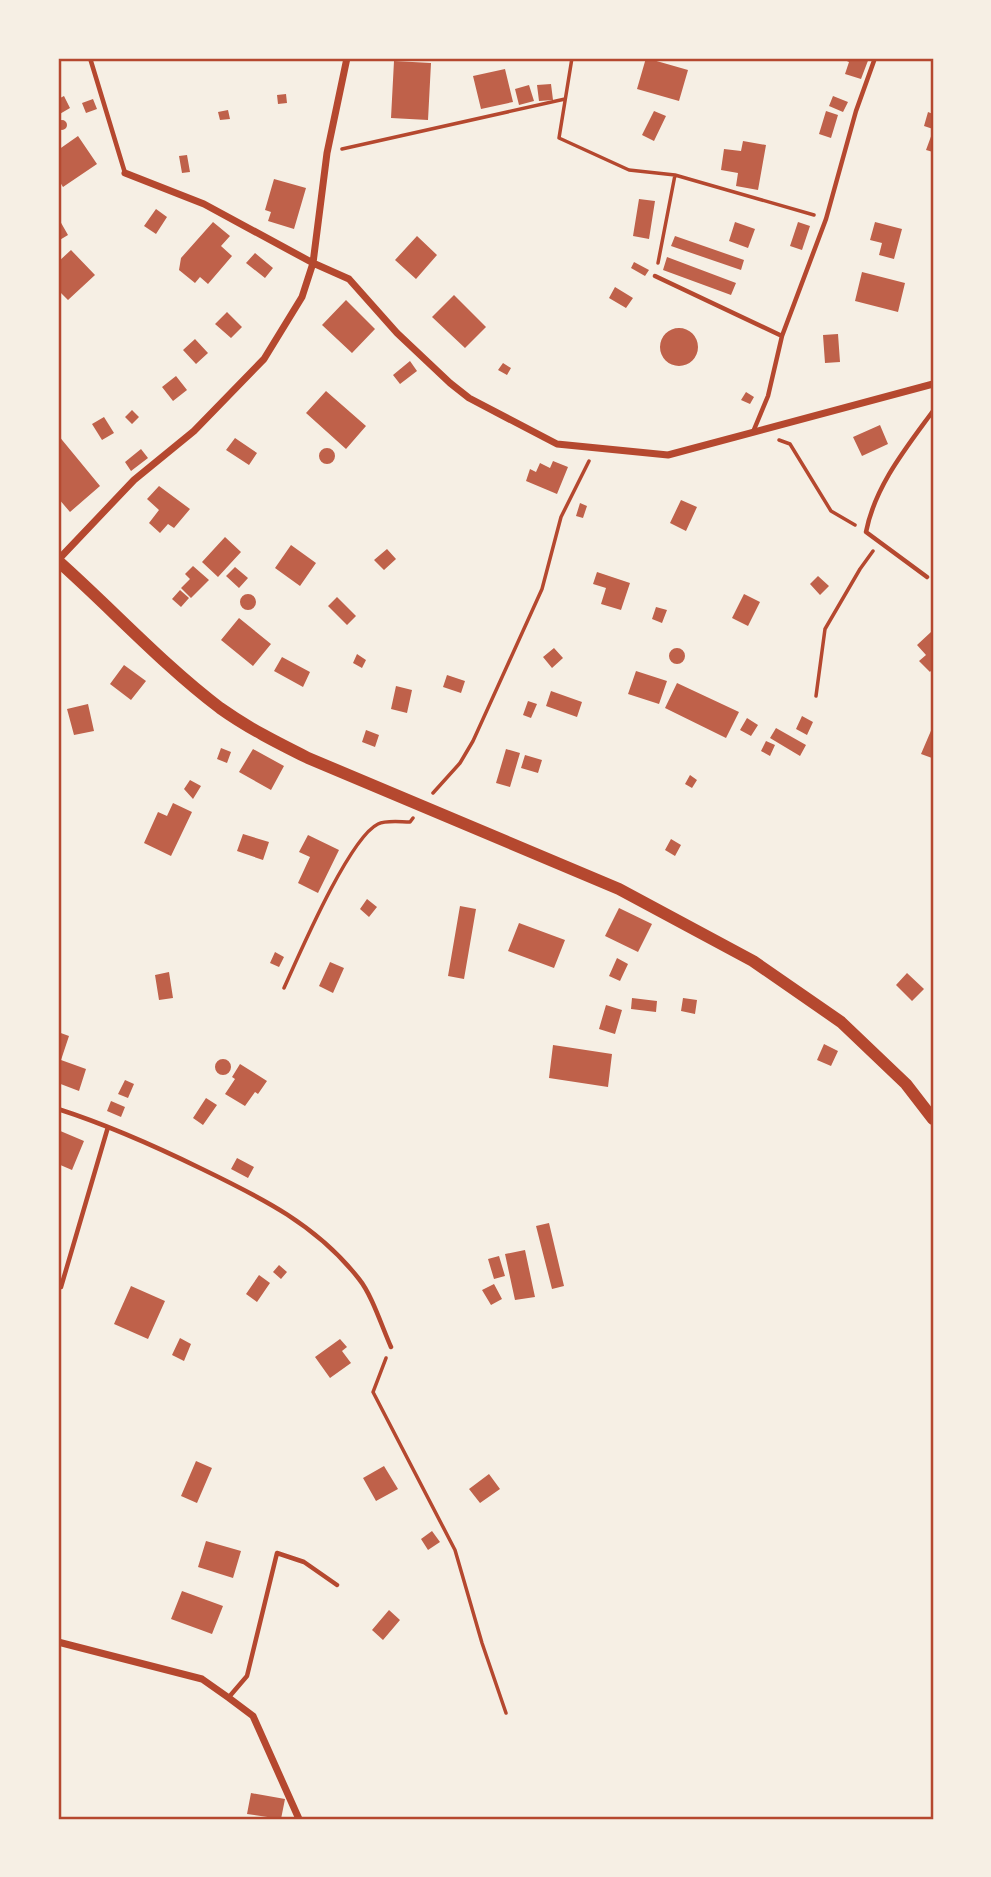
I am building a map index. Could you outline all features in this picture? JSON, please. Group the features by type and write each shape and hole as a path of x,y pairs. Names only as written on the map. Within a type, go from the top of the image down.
{"main road":[{"path":"58,561 161,658 230,714 260,734 421,807 619,889 752,961 841,1022 906,1084 933,1119"}],"street":[{"path":"58,561 134,480 194,431 264,359 302,297 313,263 327,153 347,58"},
{"path":"125,173 204,204 348,279 397,333 450,383 469,398 557,444 668,455 933,384"},
{"path":"58,1642 202,1679 229,1698 253,1716 299,1819"}],"lane":[{"path":"90,58 125,173"},
{"path":"753,432 768,396 782,335 826,219 856,111 875,58"},
{"path":"655,276 782,335"},
{"path":"927,577 866,532 871,509 899,458 933,411"},
{"path":"58,1109 150,1144 254,1194 293,1217 331,1247 361,1281 391,1347"},
{"path":"61,1287 108,1127"},
{"path":"229,1698 247,1676 277,1553 304,1562 337,1585"}],"path":[{"path":"572,58 559,138 629,170 675,175 826,219"},
{"path":"327,153 360,143 565,99"},
{"path":"655,276 675,175"},
{"path":"753,432 790,444 831,511 866,532"},
{"path":"284,988 322,906 366,832 380,823 410,822 460,763 473,741 542,589 561,517 594,449"},
{"path":"816,696 825,629 860,569 881,541"},
{"path":"391,1347 373,1392 455,1550 506,1713"}],"building":[{"path":"646,58 688,70 679,101 637,89"},
{"path":"840,58 869,58 861,79 845,74 849,62"},
{"path":"394,61 431,63 428,120 391,118"},
{"path":"505,69 513,102 481,109 473,76"},
{"path":"551,84 553,100 539,101 537,85"},
{"path":"529,85 534,101 519,105 515,89"},
{"path":"286,94 287,103 278,104 277,95"},
{"path":"64,96 70,108 58,115 58,99"},
{"path":"833,96 848,102 843,112 829,106"},
{"path":"93,99 97,109 86,113 82,103"},
{"path":"228,110 230,119 220,120 218,112"},
{"path":"654,111 666,116 654,141 642,135"},
{"path":"826,111 838,115 831,138 819,134"},
{"path":"928,112 933,114 933,129 924,126"},
{"path":"62,120 66,121 66,129 62,130 58,129 57,125 58,121"},
{"path":"933,131 933,152 926,150"},
{"path":"78,136 97,164 63,187 58,179 58,150"},
{"path":"743,141 766,145 758,190 736,186 738,173 721,170 724,149 741,151"},
{"path":"187,155 190,172 182,173 179,156"},
{"path":"274,179 306,188 294,229 268,221 271,212 265,210"},
{"path":"639,199 655,201 649,239 633,236"},
{"path":"156,209 167,217 156,234 144,226"},
{"path":"60,221 68,235 58,241 58,223"},
{"path":"213,222 230,236 221,246 232,256 208,284 200,277 195,283 179,270 181,258"},
{"path":"735,222 755,229 748,248 729,241"},
{"path":"798,222 810,226 802,250 790,246"},
{"path":"875,222 902,229 894,259 879,255 882,243 870,240"},
{"path":"417,236 437,255 416,279 395,260"},
{"path":"675,236 744,260 741,270 671,246"},
{"path":"71,250 95,275 68,300 58,290 58,262"},
{"path":"255,253 273,268 265,278 246,263"},
{"path":"667,257 736,283 731,295 663,270"},
{"path":"634,262 649,270 645,276 631,268"},
{"path":"862,272 905,283 898,312 855,301"},
{"path":"615,287 633,298 626,308 609,298"},
{"path":"454,295 486,327 465,348 432,317"},
{"path":"346,300 375,329 352,353 322,325"},
{"path":"227,312 242,327 231,338 215,324"},
{"path":"679,328 692,334 698,347 692,360 679,366 666,360 660,347 666,334"},
{"path":"838,334 840,362 825,363 823,335"},
{"path":"195,339 208,353 196,364 183,350"},
{"path":"410,361 417,371 400,384 393,375"},
{"path":"503,363 511,368 507,375 498,370"},
{"path":"176,376 187,390 173,401 162,387"},
{"path":"326,391 366,426 346,449 306,413"},
{"path":"746,392 754,397 750,404 741,400"},
{"path":"132,410 139,417 132,424 125,417"},
{"path":"104,417 114,433 102,440 92,424"},
{"path":"880,425 888,444 862,456 853,437"},
{"path":"58,435 100,486 70,512 58,498"},
{"path":"235,438 257,453 249,465 226,450"},
{"path":"324,448 330,448 335,456 333,462 324,464 319,459 319,453"},
{"path":"141,449 148,458 131,471 125,462"},
{"path":"553,461 568,467 557,494 526,481 530,469 536,472 540,463 550,468"},
{"path":"159,486 190,509 174,528 168,524 160,533 149,523 159,510 147,499"},
{"path":"681,500 697,507 686,531 670,523"},
{"path":"580,503 587,506 583,518 576,516"},
{"path":"225,537 241,552 218,577 202,562"},
{"path":"291,545 316,563 300,586 275,568"},
{"path":"387,549 396,559 384,570 374,560"},
{"path":"193,566 209,580 191,598 181,588 190,579 185,574"},
{"path":"235,567 248,578 239,588 226,576"},
{"path":"597,572 630,583 621,610 601,604 606,588 593,584"},
{"path":"818,576 829,586 820,595 810,584"},
{"path":"180,590 189,598 181,607 172,599"},
{"path":"248,594 256,602 248,610 240,602"},
{"path":"744,594 760,602 748,626 732,618"},
{"path":"337,597 356,616 347,625 328,606"},
{"path":"656,607 667,610 662,623 652,619"},
{"path":"239,618 271,644 253,666 221,640"},
{"path":"931,632 933,668 930,672 919,661 926,655 917,645"},
{"path":"554,648 563,658 552,668 543,657"},
{"path":"677,648 685,656 677,664 669,656"},
{"path":"357,654 366,660 362,668 353,663"},
{"path":"282,657 310,672 303,687 274,671"},
{"path":"124,665 146,681 131,700 110,684"},
{"path":"636,671 667,681 659,704 628,694"},
{"path":"447,675 465,681 461,693 443,687"},
{"path":"677,683 739,712 726,738 665,708"},
{"path":"396,686 412,690 407,713 391,709"},
{"path":"551,691 582,702 577,717 546,706"},
{"path":"528,701 537,704 531,718 523,715"},
{"path":"88,704 94,731 74,735 67,709"},
{"path":"802,716 813,722 807,735 796,729"},
{"path":"747,718 758,725 751,736 740,730"},
{"path":"933,726 933,756 932,758 921,754"},
{"path":"776,728 806,745 800,756 770,738"},
{"path":"366,730 379,735 375,747 362,742"},
{"path":"766,741 775,745 770,756 761,751"},
{"path":"221,748 231,752 227,763 217,759"},
{"path":"253,749 284,766 271,790 239,772"},
{"path":"506,749 520,753 510,787 496,783"},
{"path":"525,755 542,760 538,773 521,768"},
{"path":"690,775 697,780 692,788 685,784"},
{"path":"190,780 201,786 193,799 184,789"},
{"path":"173,803 192,812 171,856 144,843 158,812 167,816"},
{"path":"243,834 269,842 263,860 237,851"},
{"path":"308,835 339,850 318,893 298,883 310,857 299,852"},
{"path":"671,839 681,845 675,856 665,850"},
{"path":"367,899 377,907 369,917 360,909"},
{"path":"460,906 476,909 464,979 448,976"},
{"path":"619,908 652,924 638,952 605,936"},
{"path":"519,923 565,940 554,968 508,951"},
{"path":"275,952 284,957 279,967 270,963"},
{"path":"617,958 628,964 620,981 609,976"},
{"path":"330,962 344,968 333,993 319,986"},
{"path":"169,972 173,998 159,1000 155,975"},
{"path":"907,973 924,989 912,1001 896,985"},
{"path":"632,998 657,1001 656,1012 631,1009"},
{"path":"683,998 697,1000 695,1014 681,1011"},
{"path":"606,1005 622,1010 615,1034 599,1029"},
{"path":"58,1032 69,1036 61,1060 86,1069 79,1091 58,1083"},
{"path":"824,1044 838,1051 831,1066 817,1060"},
{"path":"553,1045 612,1054 608,1087 549,1078"},
{"path":"223,1059 229,1061 229,1073 223,1075 217,1073 215,1067 217,1061"},
{"path":"240,1064 267,1081 245,1106 225,1094 235,1079 232,1077"},
{"path":"125,1080 134,1084 128,1098 118,1094"},
{"path":"206,1098 217,1105 203,1125 193,1118"},
{"path":"111,1101 125,1107 121,1117 107,1111"},
{"path":"58,1130 84,1141 72,1170 58,1164"},
{"path":"237,1158 254,1167 248,1178 231,1169"},
{"path":"549,1223 564,1286 552,1289 536,1226"},
{"path":"525,1250 535,1297 515,1300 505,1254"},
{"path":"499,1256 505,1276 494,1279 488,1259"},
{"path":"279,1265 287,1272 281,1279 273,1272"},
{"path":"259,1275 270,1283 257,1302 246,1294"},
{"path":"494,1284 502,1299 491,1305 482,1290"},
{"path":"131,1286 165,1301 148,1339 114,1324"},
{"path":"180,1338 191,1344 184,1361 172,1355"},
{"path":"340,1339 347,1347 342,1351 351,1363 330,1378 315,1357"},
{"path":"196,1461 212,1468 197,1503 181,1496"},
{"path":"384,1466 398,1489 376,1501 363,1478"},
{"path":"489,1474 500,1489 480,1503 469,1489"},
{"path":"432,1531 440,1542 428,1550 421,1539"},
{"path":"206,1541 241,1551 233,1578 198,1567"},
{"path":"182,1591 223,1606 212,1634 171,1619"},
{"path":"389,1610 400,1620 383,1640 372,1630"},
{"path":"251,1793 285,1799 281,1819 247,1814"}]}
